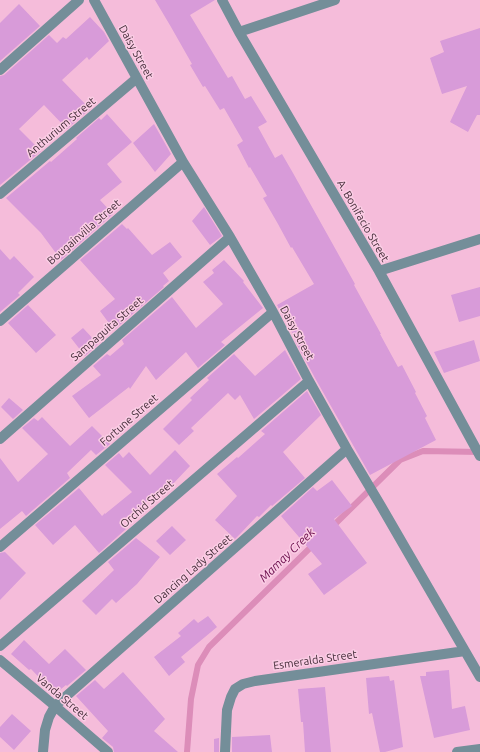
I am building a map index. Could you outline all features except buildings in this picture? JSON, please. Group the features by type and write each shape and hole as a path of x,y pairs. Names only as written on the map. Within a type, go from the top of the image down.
{"street":[{"path":"0,70 79,0"},
{"name":"Daisy Street","path":"94,0 183,162 230,237 273,312 347,449 480,677"},
{"name":"A. Bonifacio Street","path":"222,0 239,32 379,272 480,456"},
{"path":"239,32 335,0"},
{"name":"Anthurium Street","path":"0,194 137,78"},
{"name":"Bougainvilla Street","path":"0,321 183,162"},
{"name":"Sampaguita Street","path":"0,439 230,237"},
{"path":"379,272 480,239"},
{"name":"Fortune Street","path":"0,547 273,312"},
{"name":"Orchid Street","path":"0,646 309,381"},
{"name":"Dancing Lady Street","path":"55,706 347,449"},
{"name":"Esmeralda Street","path":"225,752 227,710 235,689 243,684 254,681 465,652"},
{"name":"Vanda Street","path":"0,660 108,752"},
{"path":"43,752 45,730 49,717 55,706"},
{"path":"457,752 480,749"}],"waterway":[{"name":"Mamay Creek","path":"331,528 400,460 423,451 480,452"},
{"name":"Mamay Creek","path":"187,752 191,699 198,665 209,647 314,544"}]}
